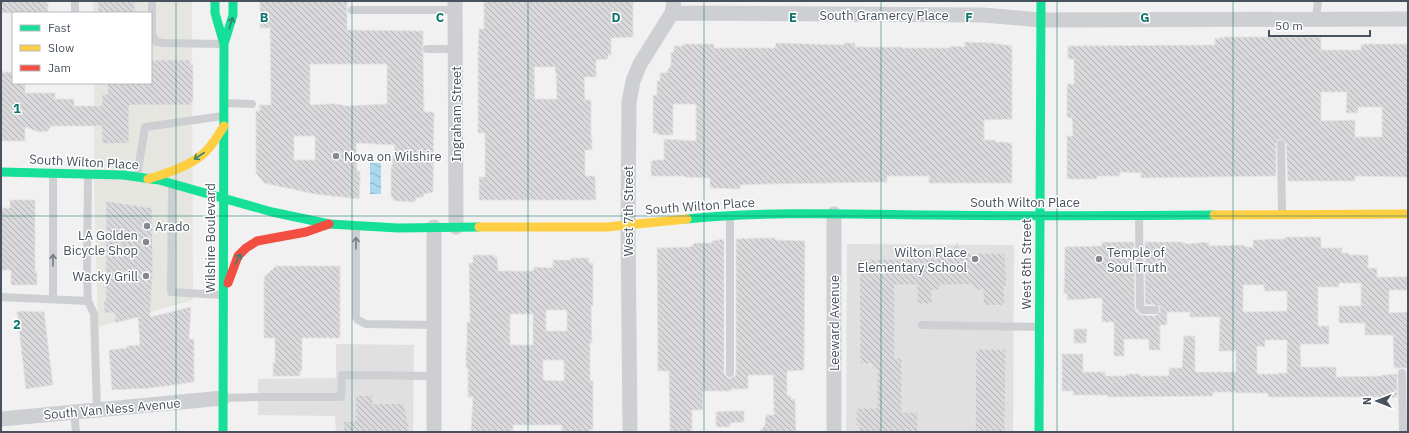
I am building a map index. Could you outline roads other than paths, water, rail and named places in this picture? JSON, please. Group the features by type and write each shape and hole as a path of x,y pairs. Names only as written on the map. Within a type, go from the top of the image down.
{"main road":[{"name":"Wilshire Boulevard","path":"215,1 215,13 224,44 223,432"},
{"name":"Wilshire Boulevard","path":"224,44 233,15 233,1"},
{"name":"West 8th Street","path":"1039,432 1041,1"},
{"path":"148,179 187,164 204,153 224,126"},
{"name":"South Wilton Place","path":"1,172 88,173 137,177 172,184 272,212 329,224 356,227 607,227 730,215 834,214 1039,216 1408,214"},
{"path":"223,295 238,256 252,244 257,241 306,232 329,224"}],"street":[{"name":"Ingraham Street","path":"455,6 456,227"},
{"name":"South Gramercy Place","path":"673,7 983,15 1041,20 1408,19"},
{"name":"West 7th Street","path":"630,432 628,225 629,102 633,81 640,64 673,7"},
{"name":"Leeward Avenue","path":"834,214 834,432"},
{"path":"434,227 434,432"},
{"name":"South Van Ness Avenue","path":"1,419 223,398"}],"lane":[{"path":"75,1 75,12"},
{"path":"152,1 152,34 156,42 224,44"},
{"path":"1316,19 1318,1"},
{"path":"352,10 455,6"},
{"path":"427,49 455,49"},
{"path":"224,103 252,104"},
{"path":"137,177 145,127 224,116"},
{"path":"1281,144 1282,215"},
{"path":"53,173 53,299"},
{"path":"88,173 87,277 88,301 94,314 97,410"},
{"path":"172,184 171,292 223,295"},
{"path":"730,215 730,373"},
{"path":"1139,215 1140,307 1143,310 1155,310"},
{"path":"356,227 356,316 358,320 366,324 434,324"},
{"path":"1,297 88,301"},
{"path":"922,325 958,327 1039,327"},
{"path":"1402,373 1403,432"},
{"path":"223,398 341,397 342,375 434,376"},
{"path":"74,412 76,432"}],"water":[{"path":"370,163 381,163 381,194 370,194"}],"place":[{"name":"Nova on Wilshire","path":"336,156"},
{"name":"Arado","path":"147,226"},
{"name":"LA Golden Bicycle Shop","path":"146,242"},
{"name":"Wilton Place Elementary School","path":"975,259"},
{"name":"Temple of Soul Truth","path":"1099,259"},
{"name":"Wacky Grill","path":"146,276"}]}
